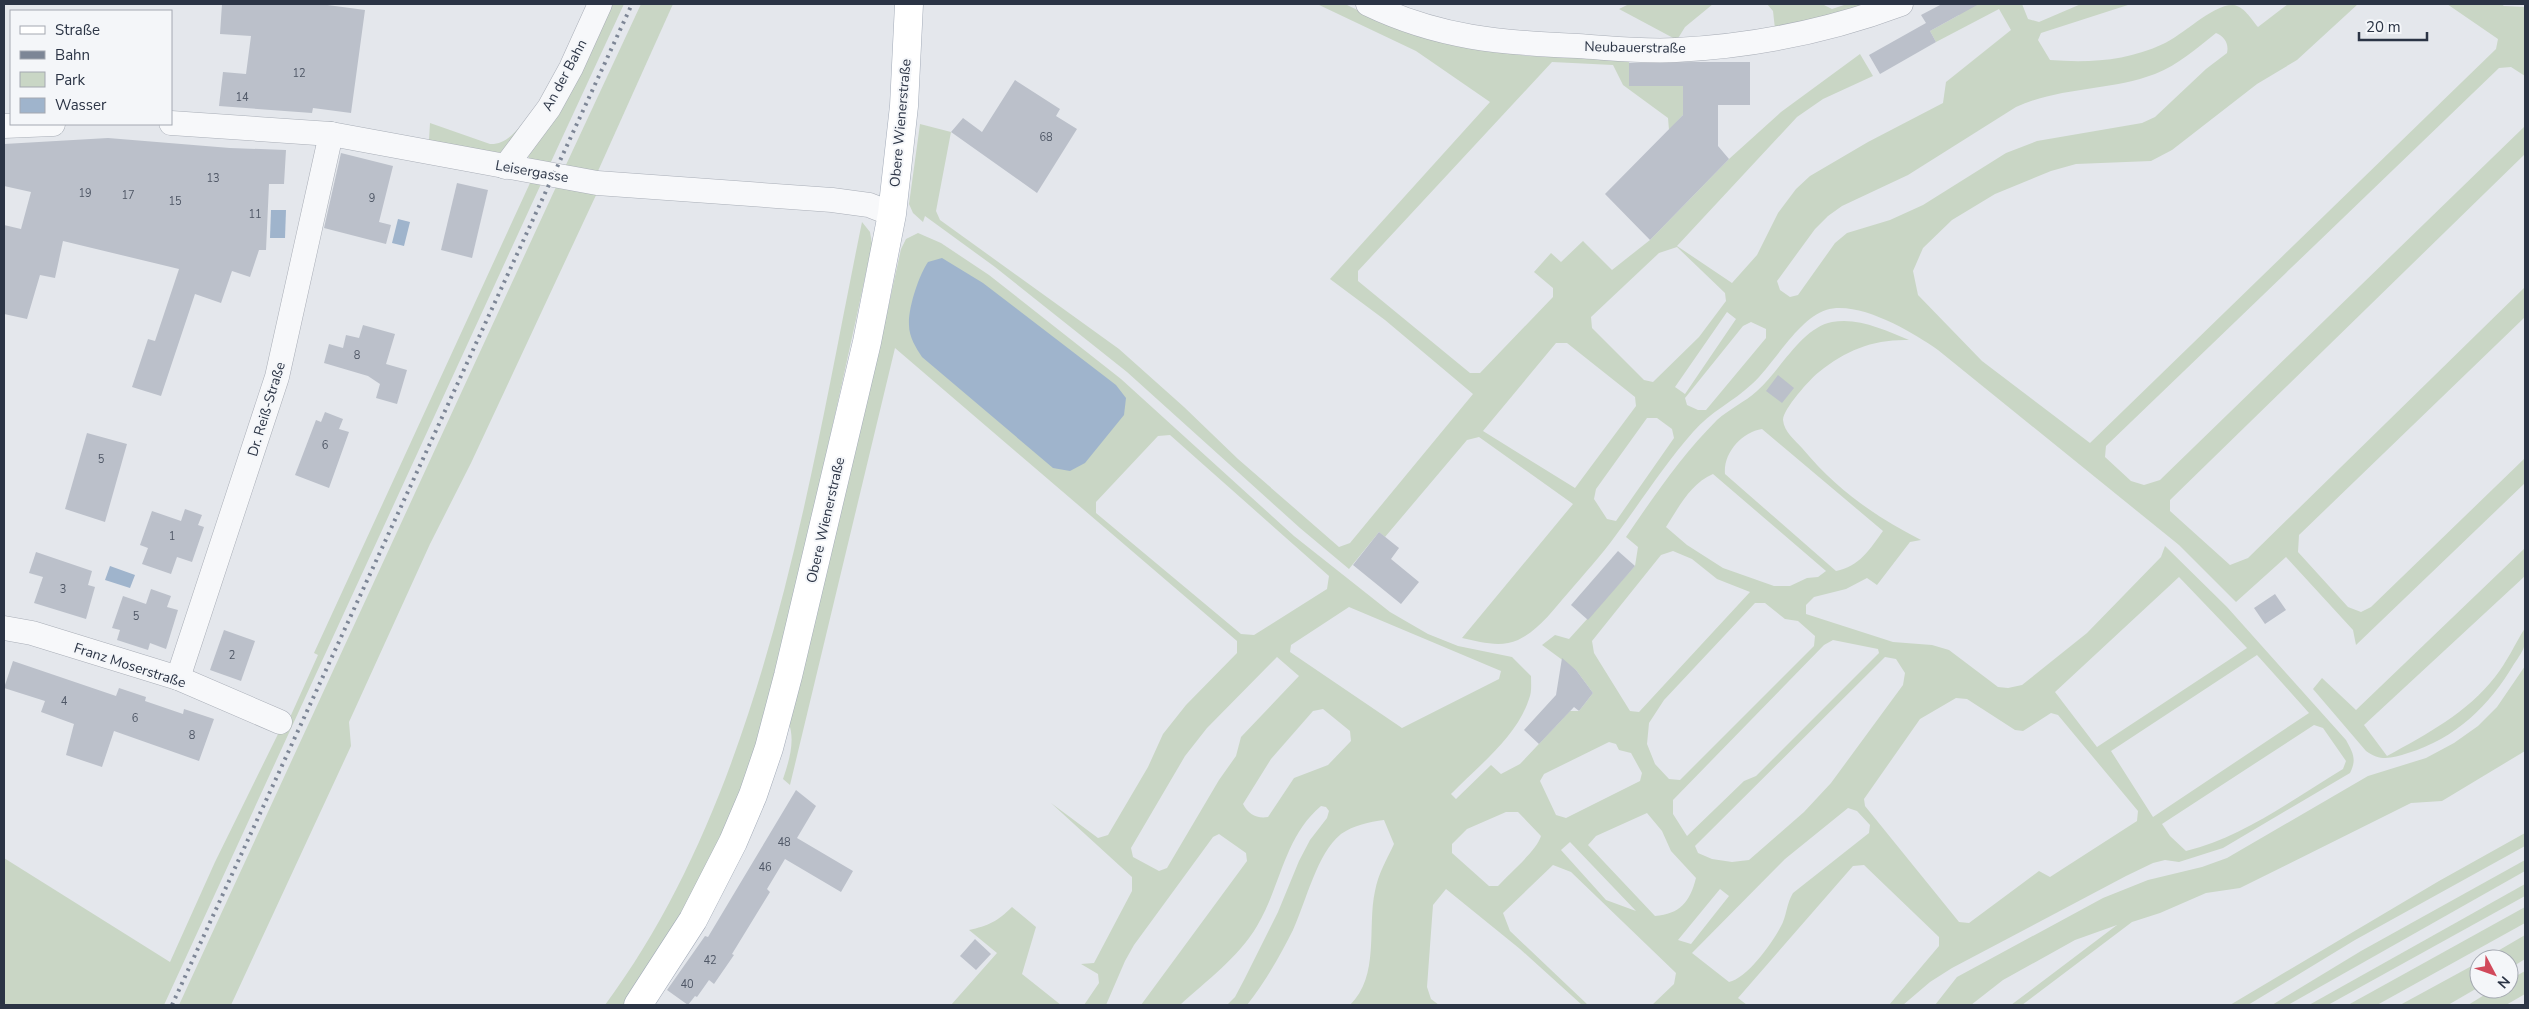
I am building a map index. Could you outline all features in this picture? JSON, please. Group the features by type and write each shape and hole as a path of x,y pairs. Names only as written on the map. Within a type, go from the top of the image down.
{"main road":[{"name":"Obere Wienerstraße","path":"638,1005 693,920 753,795 769,748 788,676 866,342 892,214 904,106 908,4"}],"street":[{"name":"An der Bahn","path":"505,167 549,108 571,68 600,4"},
{"name":"Neubauerstraße","path":"1368,4 1399,19 1455,35 1510,43 1675,50 1777,40 1859,20 1901,4"},
{"name":"Leisergasse","path":"172,123 331,134 597,183 832,200 869,205 892,214"},
{"path":"4,126 29,125"},
{"name":"Dr. Reiß-Straße","path":"178,678 277,377 331,134"},
{"name":"Franz Moserstraße","path":"4,628 32,633 178,678 280,722"}],"green space":[{"path":"604,4 624,4 550,164 530,160 526,152"},
{"path":"641,4 673,4 598,171 565,167"},
{"path":"1317,4 1345,4 1380,21 1475,48 1528,56 1629,58 1630,86 1683,86 1683,115 1669,130 1668,118 1623,85 1613,65 1552,62 1358,271 1358,281 1470,373 1480,373 1553,297 1553,288 1534,272 1551,253 1561,262 1583,241 1612,270 1650,240 1729,159 1781,112 1860,54 1873,76 1823,99 1797,117 1677,246 1732,283 1757,255 1778,213 1796,189 1810,176 1868,142 1943,103 1946,82 2011,30 1999,9 1936,42 1930,31 1959,15 1952,4 2022,4 2028,19 2039,22 2081,4 2131,4 2041,33 2038,40 2050,60 2093,61 2122,57 2149,50 2171,40 2207,15 2225,6 2233,5 2241,8 2258,27 2288,4 2358,4 2297,60 2257,84 2172,150 2151,161 2076,164 2051,171 1995,194 1952,220 1923,248 1913,271 1918,295 1982,361 2090,443 2496,49 2498,39 2447,4 2501,4 2504,6 2525,7 2525,76 2511,67 2499,68 2106,446 2105,457 2131,481 2144,485 2160,480 2525,126 2525,154 2170,500 2170,511 2230,565 2248,558 2525,287 2525,317 2299,535 2298,552 2348,607 2361,612 2371,607 2525,458 2525,483 2356,645 2353,630 2286,557 2236,602 2179,545 1938,350 1885,320 1854,310 1839,308 1826,310 1806,323 1796,332 1752,384 1707,418 1693,432 1682,444 1604,550 1551,613 1533,631 1518,640 1504,644 1490,644 1462,638 1573,504 1479,437 1467,440 1385,537 1379,532 1349,569 1300,528 1127,372 995,267 925,216 923,222 913,213 909,204 920,124 951,132 936,211 940,220 1119,349 1184,407 1238,459 1339,547 1350,543 1473,394 1385,320 1330,279 1490,102 1416,51","holes":["2216,33 2227,44 2227,53 2206,69 2155,117 2142,123 2037,141 2006,153 1923,205 1890,220 1847,233 1835,243 1798,295 1790,297 1780,290 1777,281 1815,229 1842,206 1908,175 2016,107 2050,96 2120,84 2155,74 2179,61","1677,247 1725,293 1726,301 1699,337 1653,382 1644,380 1592,328 1591,317 1659,253","1727,312 1736,319 1685,394 1675,387","1751,322 1766,329 1766,338 1706,410 1698,410 1687,405 1685,398 1743,326","1556,343 1567,343 1635,397 1636,406 1575,488 1483,431","1647,418 1657,418 1672,429 1674,438 1616,521 1607,519 1594,499 1596,489"]},
{"path":"1629,4 1713,4 1685,27 1677,40 1619,9"},
{"path":"1767,4 1822,4 1832,9 1847,4 1872,4 1775,29 1773,11"},
{"path":"534,109 512,145 509,149 502,152 482,152 429,140 430,123 490,144 504,141 515,132"},
{"path":"530,183 541,184 164,1005 4,1005 4,858 170,962 215,862 279,732 283,733 318,655 314,653"},
{"path":"556,187 597,193 471,463 430,544 349,722 351,746 231,1005 179,1005"},
{"path":"862,222 870,232 872,244 786,631 769,701 748,770 722,837 676,923 623,1005 605,1005 660,920 705,828 743,731 774,630 800,527"},
{"path":"918,233 941,243 989,275 1121,379 1294,536 1390,612 1428,634 1458,646 1512,657 1531,676 1530,696 1516,726 1496,750 1451,794 1456,799 1491,765 1501,774 1520,764 1570,711 1579,711 1593,693 1576,670 1542,645 1555,635 1569,639 1635,566 1638,547 1626,537 1669,476 1704,433 1717,420 1766,383 1810,332 1832,322 1842,321 1871,325 1909,340 1884,341 1861,347 1829,364 1810,381 1792,402 1784,415 1784,424 1793,439 1842,489 1871,511 1921,540 1910,542 1877,585 1867,578 1846,589 1814,597 1806,605 1806,614 1893,642 1932,645 1949,650 1998,687 2008,688 2022,685 2087,633 2161,557 2165,546 2227,607 2346,740 2354,760 2352,768 2350,773 2223,848 2179,862 2165,860 2153,863 2126,876 1952,968 1930,982 1903,1005 1889,1005 1939,946 1939,937 1864,865 1853,866 1738,998 1747,1005 1652,1005 1674,984 1676,973 1571,872 1553,865 1503,913 1510,931 1588,1005 1582,1005 1520,949 1446,889 1433,905 1427,987 1431,999 1439,1005 1350,1005 1359,993 1369,966 1376,885 1394,844 1384,820 1351,828 1333,842 1319,865 1293,930 1266,978 1247,1005 1227,1005 1235,997 1244,980 1278,912 1299,861 1310,840 1327,818 1329,811 1326,807 1321,806 1299,832 1284,863 1265,911 1250,937 1222,968 1180,1005 1141,1005 1247,861 1246,853 1219,834 1213,837 1134,945 1106,1005 1084,1005 1099,983 1098,974 1081,964 1094,963 1132,891 1132,877 1051,803 1098,838 1108,835 1148,767 1163,734 1186,705 1237,653 1237,641 895,348 790,785 783,779 792,743 788,721 880,345 901,249 906,239","holes":["1762,429 1883,531 1858,561 1851,566 1836,571 1725,474 1727,459 1741,439 1748,434","1170,435 1329,576 1327,589 1254,635 1241,634 1096,513 1096,502 1158,436","1713,474 1826,571 1818,577 1807,578 1790,586 1774,586 1723,568 1687,545 1666,527 1691,490","1673,551 1692,559 1717,579 1750,592 1639,712 1630,711 1594,653 1592,641 1661,555","2179,577 2247,648 2097,747 2055,692","1755,603 1765,603 1785,619 1798,621 1815,636 1814,646 1680,780 1669,779 1655,764 1647,744 1649,723 1664,700","1349,607 1501,671 1499,679 1402,728 1290,652 1291,645","1833,640 1878,649 1879,653 1756,776 1744,781 1687,836 1673,814 1673,800 1824,645","2257,655 2309,713 2153,817 2111,751","1277,657 1299,676 1241,737 1236,756 1219,780 1167,868 1159,871 1133,857 1131,848 1185,756 1207,728","1885,657 1896,659 1905,673 1903,685 1831,783 1804,812 1749,860 1732,862 1712,859 1698,853 1695,846","1956,698 1967,699 2015,730 2023,731 2051,713 2058,715 2138,811 2137,821 2050,877 2039,871 1969,923 1959,922 1865,806 1864,799 1920,719","1323,709 1350,731 1351,741 1328,765 1294,778 1268,817 1257,816 1245,808 1243,804 1271,759 1313,711","2314,725 2323,728 2346,761 2343,769 2248,827 2207,845 2186,851 2170,836 2162,824","1609,742 1616,744 1619,750 1631,753 1642,773 1640,781 1566,818 1556,815 1540,781 1544,774","1848,808 1857,811 1870,825 1869,833 1793,893 1783,922 1774,938 1752,966 1736,979 1729,982 1692,953 1785,859","1506,812 1518,812 1541,836 1529,855 1498,886 1489,886 1452,853 1452,844 1467,829","1647,813 1662,831 1671,851 1696,878 1691,894 1683,905 1671,913 1655,916 1588,845 1596,836","1570,842 1636,911 1606,900 1561,850","1720,889 1729,896 1691,944 1678,940"]},
{"path":"2525,548 2525,576 2364,725 2387,756 2446,722 2484,690 2495,677 2525,628 2525,641 2522,651 2494,693 2470,719 2441,739 2425,747 2387,758 2377,757 2366,751 2313,689 2322,678 2356,710"},
{"path":"2525,666 2525,751 2442,801 2411,803 2240,888 2206,893 2160,913 2132,922 2022,1005 2011,1005 2117,925 2075,940 2003,980 1971,1005 1935,1005 1957,977 2103,898 2148,880 2202,867 2227,858 2368,776 2426,758 2454,743 2478,726 2497,707"},
{"path":"2525,833 2525,846 2355,940 2248,1005 2230,1005 2439,881"},
{"path":"2525,860 2525,871 2288,1005 2272,1005 2361,951"},
{"path":"2525,884 2525,896 2328,1005 2309,1005"},
{"path":"1012,907 1036,927 1022,974 1061,1005 951,1005 997,953 969,930 992,922"},
{"path":"2525,907 2525,923 2478,949 2469,949 2469,954 2377,1005 2348,1005"},
{"path":"2525,935 2525,959 2519,963 2519,949 2501,949"},
{"path":"2469,967 2469,993 2448,1005 2400,1005"},
{"path":"2525,971 2525,994 2519,997 2519,974"},
{"path":"2478,999 2516,999 2506,1005 2468,1005"}],"water":[{"path":"271,210 286,210 285,238 270,238"},
{"path":"398,219 410,222 404,246 392,243"},
{"path":"942,258 983,283 1116,385 1126,398 1124,415 1085,463 1070,471 1053,468 922,357 910,334 910,310 918,283 928,262"},
{"path":"110,566 135,575 130,588 105,580"}],"building":[{"path":"222,4 320,4 365,10 351,113 313,108 312,113 219,106 223,72 246,74 251,36 220,34"},
{"path":"1942,4 1979,4 1930,31 1936,42 1880,74 1869,55 1926,23 1921,15"},
{"path":"1750,62 1750,105 1718,105 1718,146 1729,159 1650,240 1605,194 1683,115 1683,86 1629,86 1629,63"},
{"path":"1015,80 1060,109 1056,116 1077,129 1037,193 951,132 963,118 982,132"},
{"path":"108,138 230,148 286,150 284,184 269,184 266,250 259,250 250,277 232,271 221,303 195,294 161,396 132,387 148,339 155,341 179,269 63,241 55,278 40,275 27,319 4,314 4,225 21,229 31,192 4,186 4,144"},
{"path":"341,153 393,166 379,222 391,225 386,244 324,228"},
{"path":"457,183 488,190 472,258 441,250"},
{"path":"363,325 395,334 386,364 407,370 397,404 376,398 380,384 368,376 324,363 329,344 343,348 346,335 359,338"},
{"path":"1778,375 1794,388 1782,403 1766,391"},
{"path":"325,412 343,419 339,429 349,432 329,488 295,475 316,420 321,422"},
{"path":"87,433 127,444 105,522 65,509"},
{"path":"185,509 202,515 198,525 204,527 192,562 177,557 171,574 142,564 148,548 140,545 152,511 181,521"},
{"path":"1379,532 1399,548 1391,559 1419,582 1401,604 1353,565"},
{"path":"1618,551 1635,566 1588,620 1571,605"},
{"path":"36,552 92,571 88,585 95,587 86,619 34,603 43,577 29,573"},
{"path":"151,589 171,596 167,607 178,610 166,649 150,643 148,650 117,640 120,630 112,628 123,596 146,604"},
{"path":"2275,594 2286,610 2265,624 2254,608"},
{"path":"224,630 255,641 241,681 210,670"},
{"path":"1562,658 1576,670 1593,693 1579,711 1574,707 1539,744 1524,730 1556,695"},
{"path":"13,661 116,696 119,688 146,697 145,701 183,714 184,709 214,719 199,761 114,731 102,767 66,755 74,724 41,712 45,701 4,688"},
{"path":"796,790 816,806 797,838 853,871 841,892 785,859 767,889 770,892 732,954 734,955 714,984 709,980 697,997 695,996 688,1005 667,990 705,936 708,937"},
{"path":"975,939 991,954 976,970 960,956"}],"railway":[{"path":"172,1005 632,4"}]}
